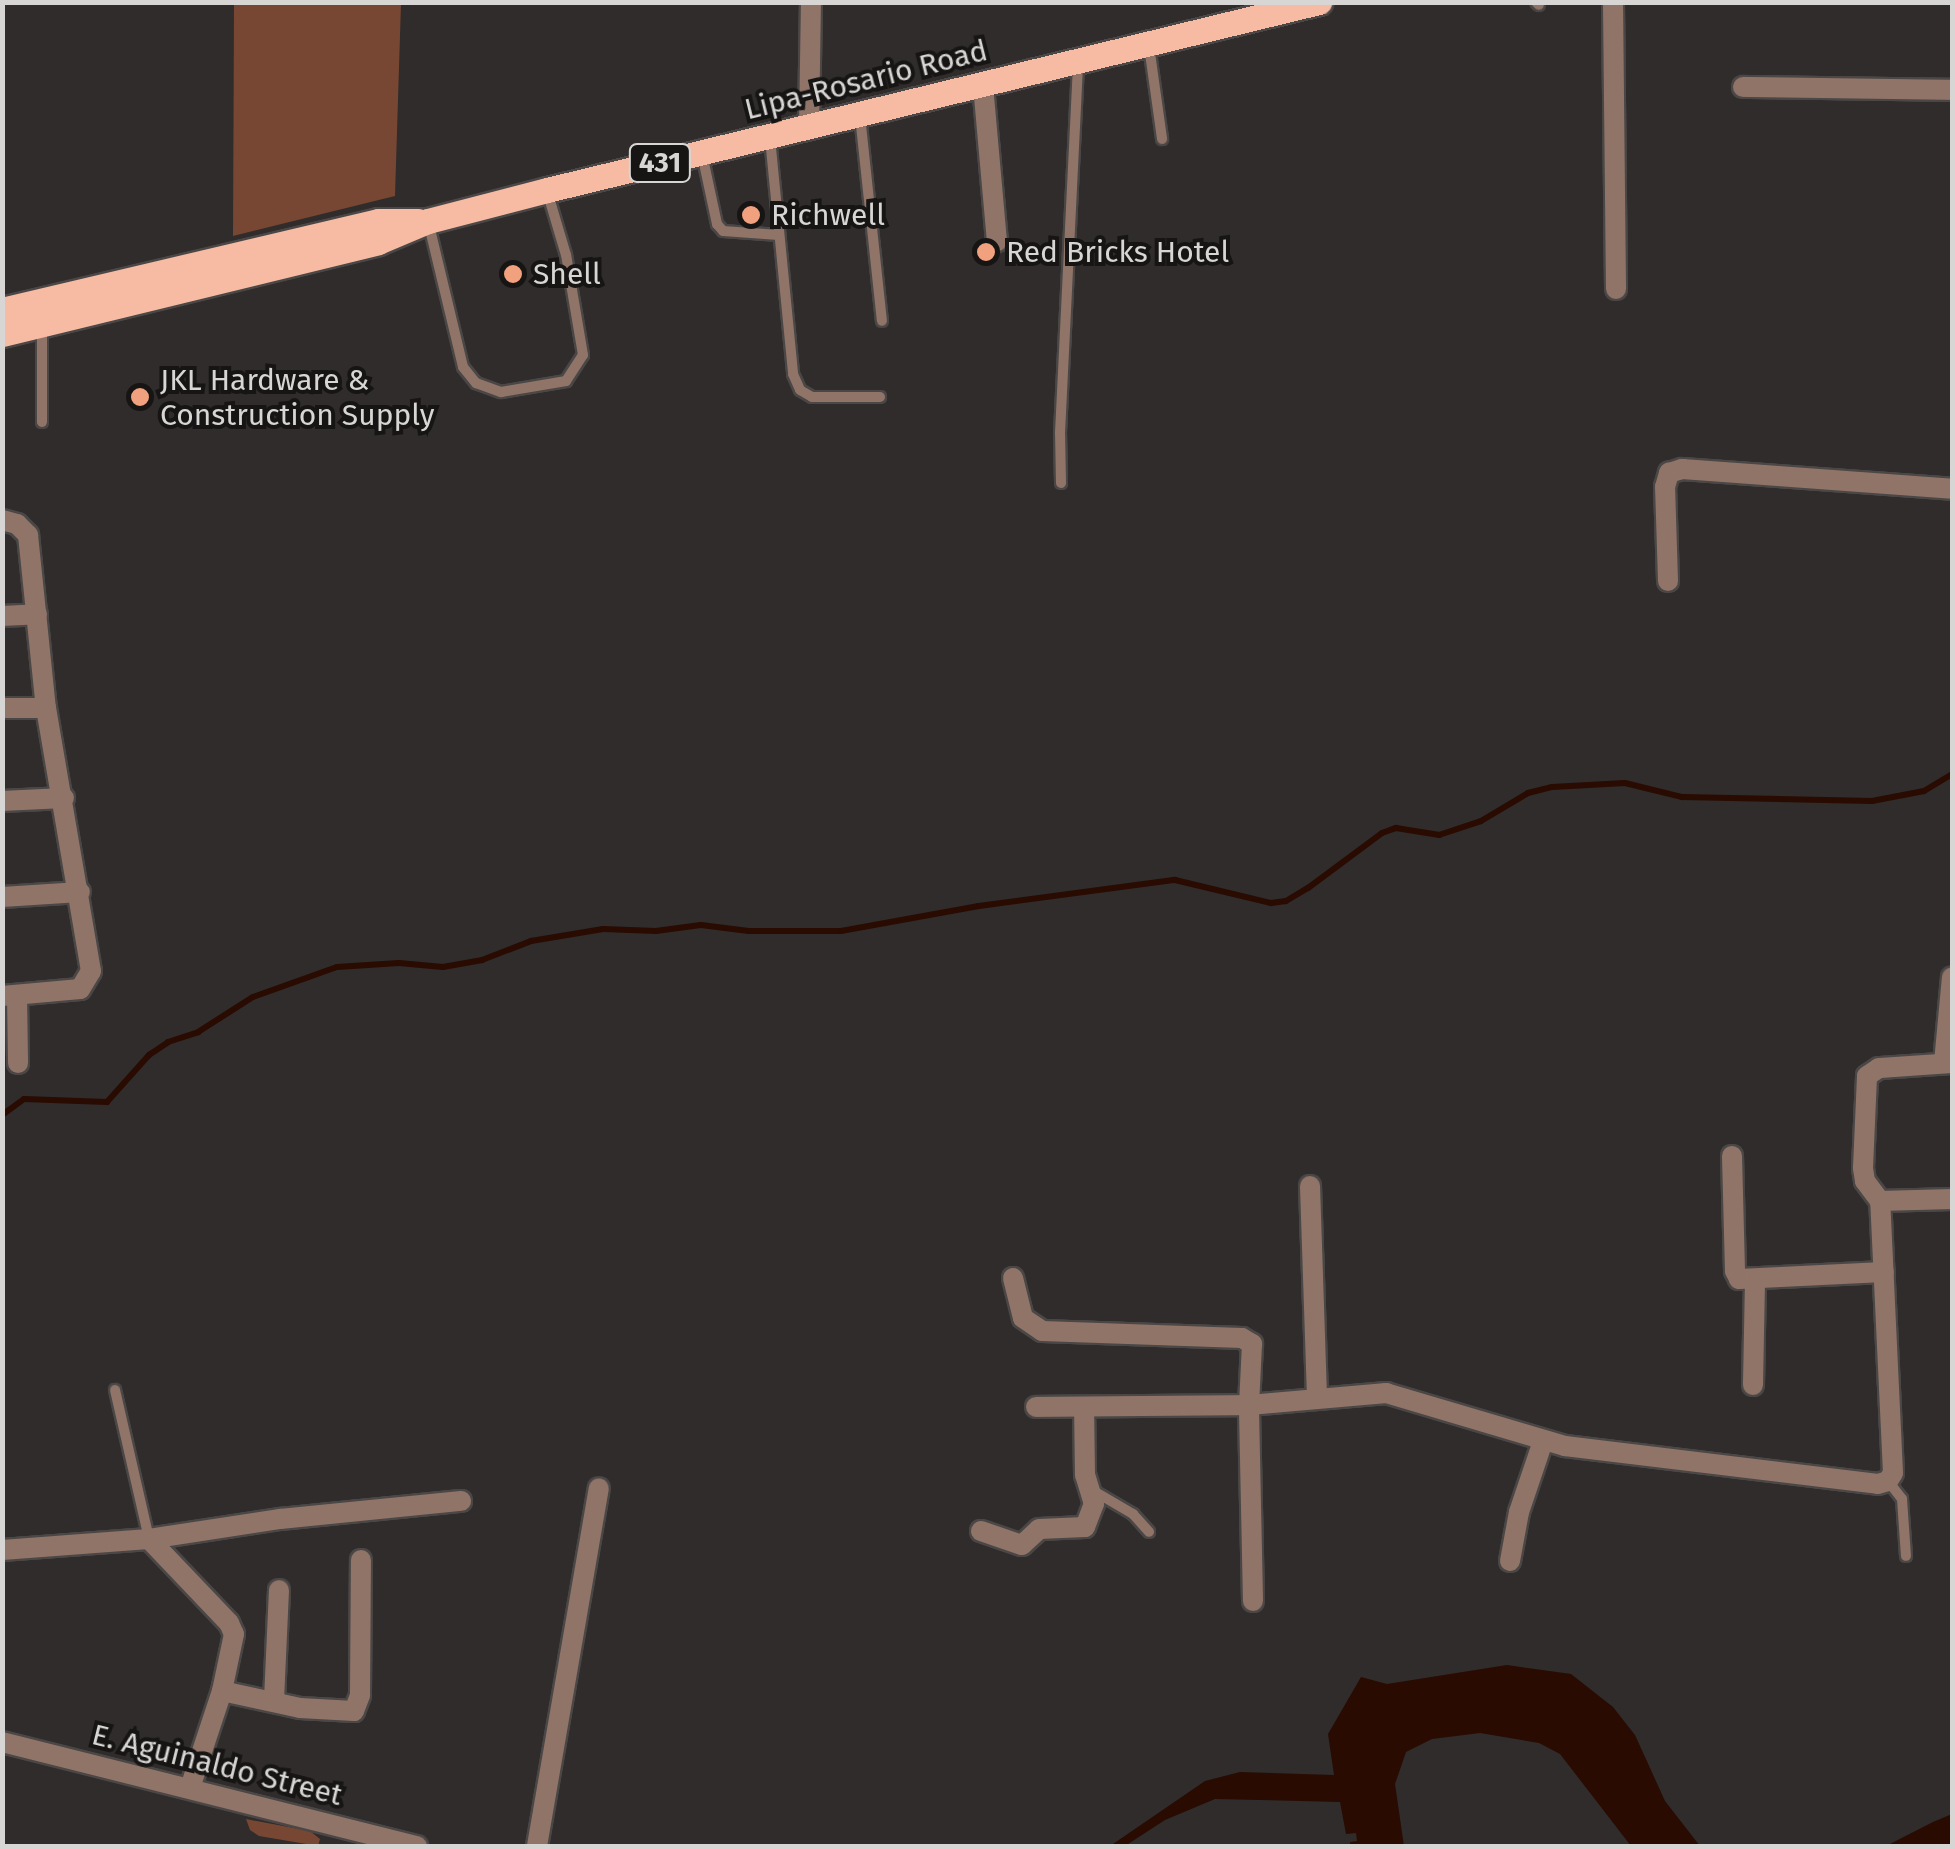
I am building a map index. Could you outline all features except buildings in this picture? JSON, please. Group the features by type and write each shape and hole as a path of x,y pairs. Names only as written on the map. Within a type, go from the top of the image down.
{"main road":[{"name":"Lipa-Rosario Road","path":"2,334 378,242 428,221 547,190 1319,2"},
{"name":"Lipa-Rosario Road","path":"2,310 378,221 428,221"}],"street":[{"path":"808,127 811,2"},
{"path":"1613,2 1616,289"},
{"path":"983,85 997,241"},
{"path":"1744,87 1952,90"},
{"path":"1668,580 1665,488 1670,473 1682,470 1952,489"},
{"path":"2,520 18,524 28,535 46,708 91,972 80,989 10,996 18,1062"},
{"path":"2,616 37,614"},
{"path":"2,708 46,708"},
{"path":"2,801 64,798"},
{"path":"2,897 80,892"},
{"path":"1036,1407 1249,1405 1386,1393 1543,1441 1878,1484 1888,1482 1893,1473 1880,1202 1865,1182 1863,1168 1870,1070 1948,1063 1952,977"},
{"path":"1732,1156 1734,1270 1740,1278 1884,1272"},
{"path":"1310,1186 1316,1398"},
{"path":"1880,1202 1952,1198"},
{"path":"1013,1278 1022,1318 1042,1331 1248,1339 1253,1601"},
{"path":"1754,1384 1755,1280"},
{"path":"981,1531 1015,1545 1039,1530 1085,1527 1092,1518 1092,1490 1085,1474 1084,1406"},
{"path":"1510,1561 1519,1512 1543,1441"},
{"path":"537,1846 599,1488"},
{"path":"2,1550 149,1539 280,1519 460,1501"},
{"path":"149,1539 232,1628 234,1647 190,1788"},
{"path":"222,1691 335,1713 356,1709 361,1560"},
{"path":"274,1700 279,1590"},
{"name":"E. Aguinaldo Street","path":"2,1742 417,1846"}],"lane":[{"path":"1149,44 1162,139"},
{"path":"1061,482 1060,418 1078,62"},
{"path":"860,114 882,321"},
{"path":"770,136 794,374 800,390 812,397 880,397"},
{"path":"702,153 717,224 723,231 779,235"},
{"path":"428,221 463,367 476,383 501,392 566,380 583,355 566,255 547,190"},
{"path":"42,324 42,422"},
{"path":"115,1390 149,1539"},
{"path":"1888,1482 1902,1499 1906,1556"},
{"path":"1092,1490 1118,1503 1149,1532"}],"shaded area":[{"path":"234,3 401,3 395,196 233,236"},
{"path":"1507,1665 1571,1674 1613,1707 1635,1735 1665,1801 1700,1846 1631,1846 1560,1754 1539,1743 1480,1733 1432,1739 1406,1752 1395,1784 1404,1846 1350,1846 1350,1842 1357,1841 1356,1833 1346,1834 1340,1802 1215,1799 1165,1820 1125,1846 1110,1846 1205,1781 1240,1772 1334,1775 1328,1734 1361,1677 1387,1684"},
{"path":"1952,1814 1952,1846 1886,1846 1933,1822"},
{"path":"246,1819 310,1831 320,1839 318,1846 259,1836 250,1830"}],"waterway":[{"path":"2,1115 24,1099 107,1102 149,1055 168,1042 198,1032 253,997 337,967 399,963 443,967 482,960 531,941 603,929 656,931 701,925 749,931 841,931 979,906 1175,880 1271,903 1286,901 1308,888 1382,833 1396,828 1439,835 1481,821 1528,793 1552,787 1625,783 1682,797 1872,801 1924,791 1952,774"}],"place":[{"name":"Richwell","path":"751,215"},
{"name":"Red Bricks Hotel","path":"986,252"},
{"name":"Shell","path":"513,274"},
{"name":"JKL Hardware & Construction Supply","path":"140,397"}]}
